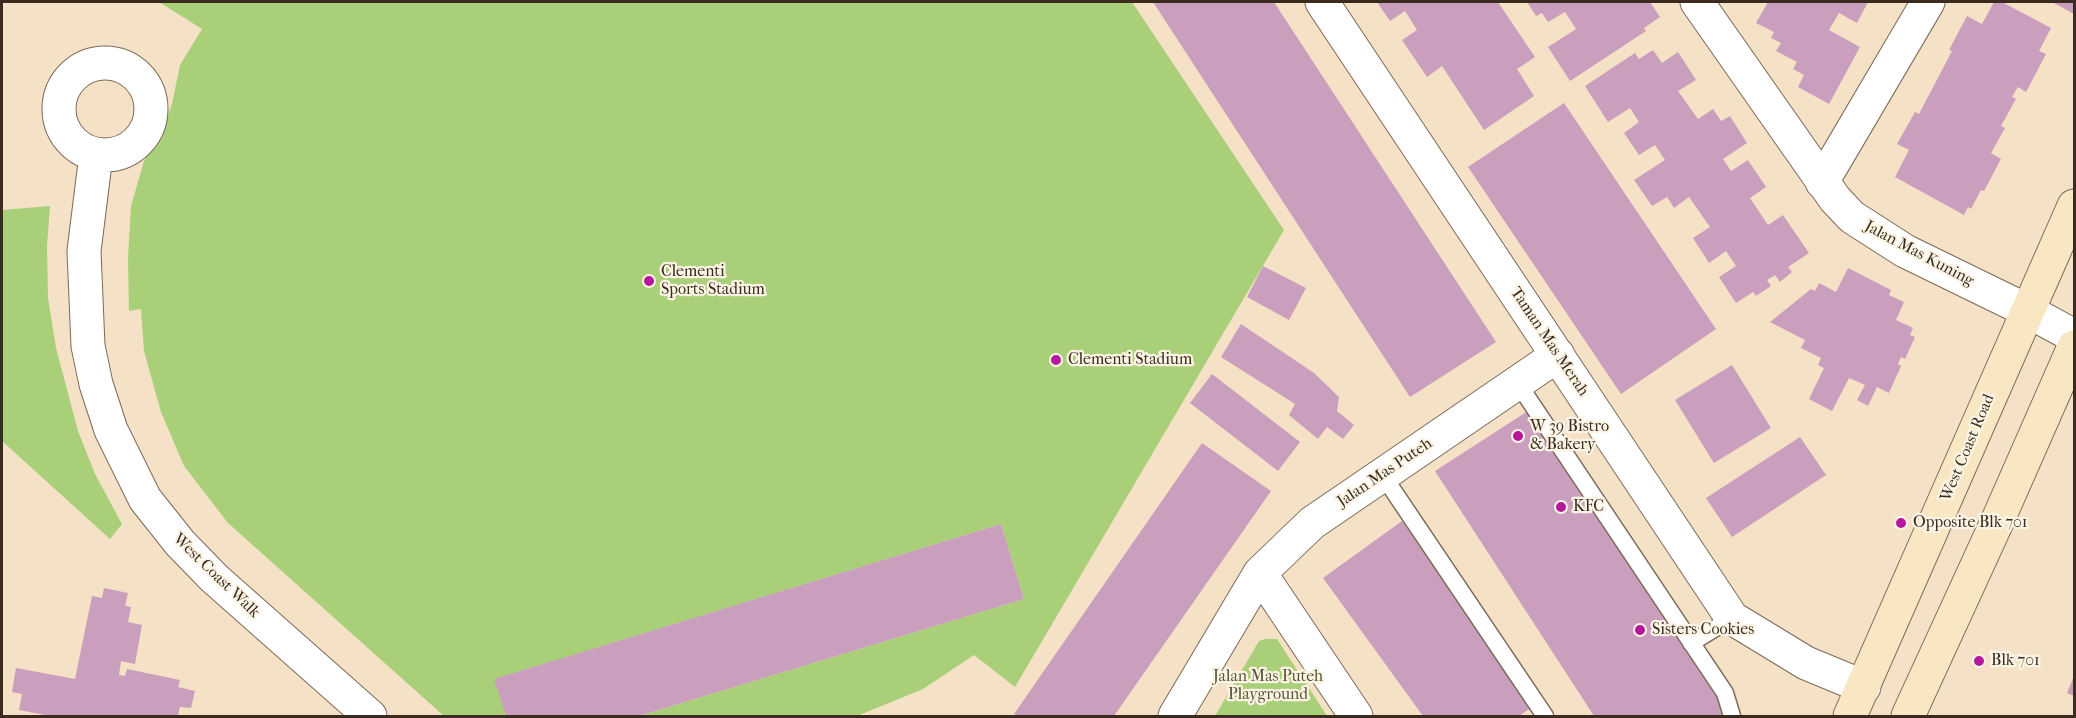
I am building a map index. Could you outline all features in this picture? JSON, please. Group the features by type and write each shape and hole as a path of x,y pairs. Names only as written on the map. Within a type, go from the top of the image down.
{"main road":[{"name":"West Coast Road","path":"1850,717 2074,206"},
{"path":"1908,717 2074,347"}],"street":[{"name":"Taman Mas Merah","path":"1322,2 1732,618 1806,663 1864,687"},
{"name":"Jalan Mas Kuning","path":"1696,2 1822,182 1852,217 1866,228 1905,250 2028,311"},
{"path":"1822,182 1928,2"},
{"name":"West Coast Walk","path":"96,155 84,251 88,346 96,384 111,430 145,499 180,543 214,578 370,717"},
{"path":"2028,311 2074,336"},
{"name":"Jalan Mas Puteh","path":"1174,717 1260,573 1312,523 1558,355"},
{"path":"1260,573 1356,717"}],"lane":[{"path":"1517,382 1725,693 1732,717"},
{"path":"1382,474 1545,717"},
{"path":"1691,643 1732,618"}],"green space":[{"path":"159,2 1132,2 1284,230 1015,687 974,655 923,689 857,716 639,716 1024,599 1001,524 495,679 506,716 444,716 228,523 184,466 161,412 144,351 141,309 129,311 128,258 131,206 144,161 162,131 172,104 180,65 202,29"},
{"path":"50,206 47,246 48,298 56,348 78,431 95,474 122,524 110,539 2,441 2,210"},
{"name":"Jalan Mas Puteh Playground","path":"1277,639 1327,716 1215,716 1259,641"}],"building":[{"path":"1153,2 1274,2 1496,342 1410,397"},
{"path":"1377,2 1498,2 1535,57 1517,69 1534,96 1484,130 1442,66 1427,77 1402,40 1417,30 1405,11 1390,21"},
{"path":"1527,2 1650,2 1660,17 1644,28 1646,31 1570,81 1548,47 1576,29 1565,12 1548,22 1542,13 1536,16"},
{"path":"1768,2 1868,2 1857,23 1839,13 1829,30 1860,47 1829,104 1798,87 1804,75 1793,69 1797,62 1776,51 1781,43 1771,38 1774,32 1756,23"},
{"path":"1994,2 2002,2 2051,28 2039,51 2046,54 2026,92 2018,87 2012,97 2016,99 2001,126 2005,128 1991,153 2001,159 1984,191 1981,190 1971,209 1968,207 1964,215 1895,177 1909,150 1897,144 1915,112 1919,114 1952,51 1949,50 1967,16 1982,24"},
{"path":"2052,2 2074,2 2074,14"},
{"path":"1653,50 1662,63 1678,52 1696,80 1678,91 1698,119 1713,109 1721,121 1730,116 1747,143 1723,159 1731,171 1748,160 1766,187 1750,198 1768,225 1783,215 1809,253 1788,267 1792,272 1780,282 1775,275 1767,280 1771,286 1756,296 1753,292 1736,303 1719,277 1736,266 1726,251 1709,263 1693,238 1710,227 1689,197 1674,208 1667,197 1652,206 1634,180 1665,160 1655,145 1639,155 1624,133 1639,122 1630,108 1608,122 1585,86 1635,53 1639,59"},
{"path":"1564,103 1716,329 1621,394 1468,167"},
{"path":"1263,266 1306,288 1289,320 1247,297"},
{"path":"1848,268 1891,290 1889,295 1904,302 1896,320 1913,328 1910,335 1915,337 1905,359 1901,357 1898,364 1901,366 1889,393 1877,387 1868,406 1857,400 1865,385 1849,378 1832,411 1809,399 1824,368 1818,365 1821,358 1801,348 1805,340 1770,322 1811,289 1815,291 1819,283 1836,292"},
{"path":"1241,324 1314,373 1339,397 1337,411 1354,425 1343,439 1327,427 1318,439 1289,415 1295,404 1221,357"},
{"path":"1732,365 1771,428 1714,463 1675,400"},
{"path":"1212,374 1300,442 1278,471 1190,403"},
{"path":"1531,409 1716,695 1723,716 1594,716 1435,471"},
{"path":"1800,437 1826,475 1732,537 1706,498"},
{"path":"1202,443 1271,491 1114,716 1018,716 1014,714"},
{"path":"1402,521 1535,705 1519,716 1423,716 1323,578"},
{"path":"1001,524 1024,599 639,716 506,716 494,679"},
{"path":"104,588 128,593 125,606 131,607 128,622 142,625 135,664 121,661 119,675 125,676 127,669 180,680 178,687 195,691 191,708 180,707 178,716 50,716 19,710 22,694 12,692 16,668 75,679 92,596 102,598"},
{"path":"2074,676 2074,696 2067,693"}],"place":[{"name":"Clementi Sports Stadium","path":"649,281"},
{"name":"Clementi Stadium","path":"1056,360"},
{"name":"W 39 Bistro & Bakery","path":"1518,436"},
{"name":"KFC","path":"1561,507"},
{"name":"Opposite Blk 701","path":"1901,523"},
{"name":"Sisters Cookies","path":"1640,630"},
{"name":"Blk 701","path":"1979,661"}]}
